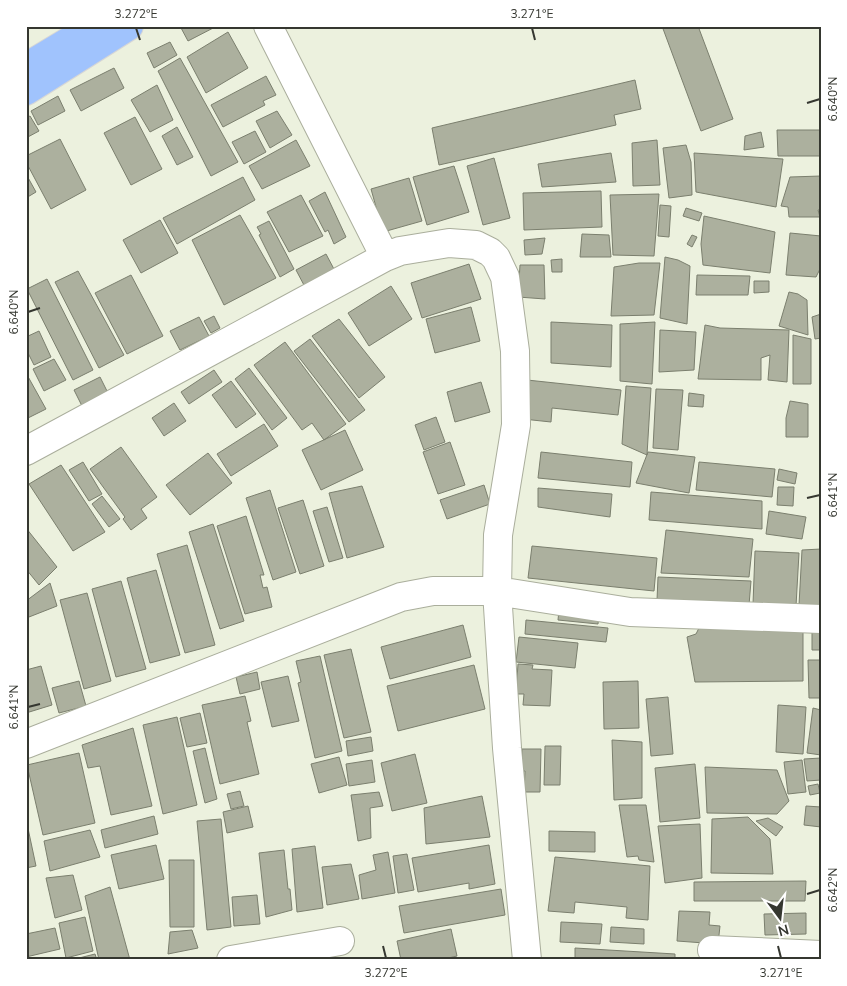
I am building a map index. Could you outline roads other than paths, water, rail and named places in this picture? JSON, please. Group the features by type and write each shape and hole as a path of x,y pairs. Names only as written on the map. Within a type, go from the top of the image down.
{"main road":[{"path":"26,67 94,26"},
{"path":"26,91 129,26"}],"street":[{"path":"268,26 384,257"},
{"path":"26,451 384,257 400,251 448,243 462,243 483,248 496,258 501,265 505,277 515,350 516,425 498,536 497,592 507,748 526,960"},
{"path":"26,744 401,597 433,591 497,592 630,612 821,619"},
{"path":"751,938 821,937"},
{"path":"231,960 340,940"},
{"path":"712,950 821,955"}]}
